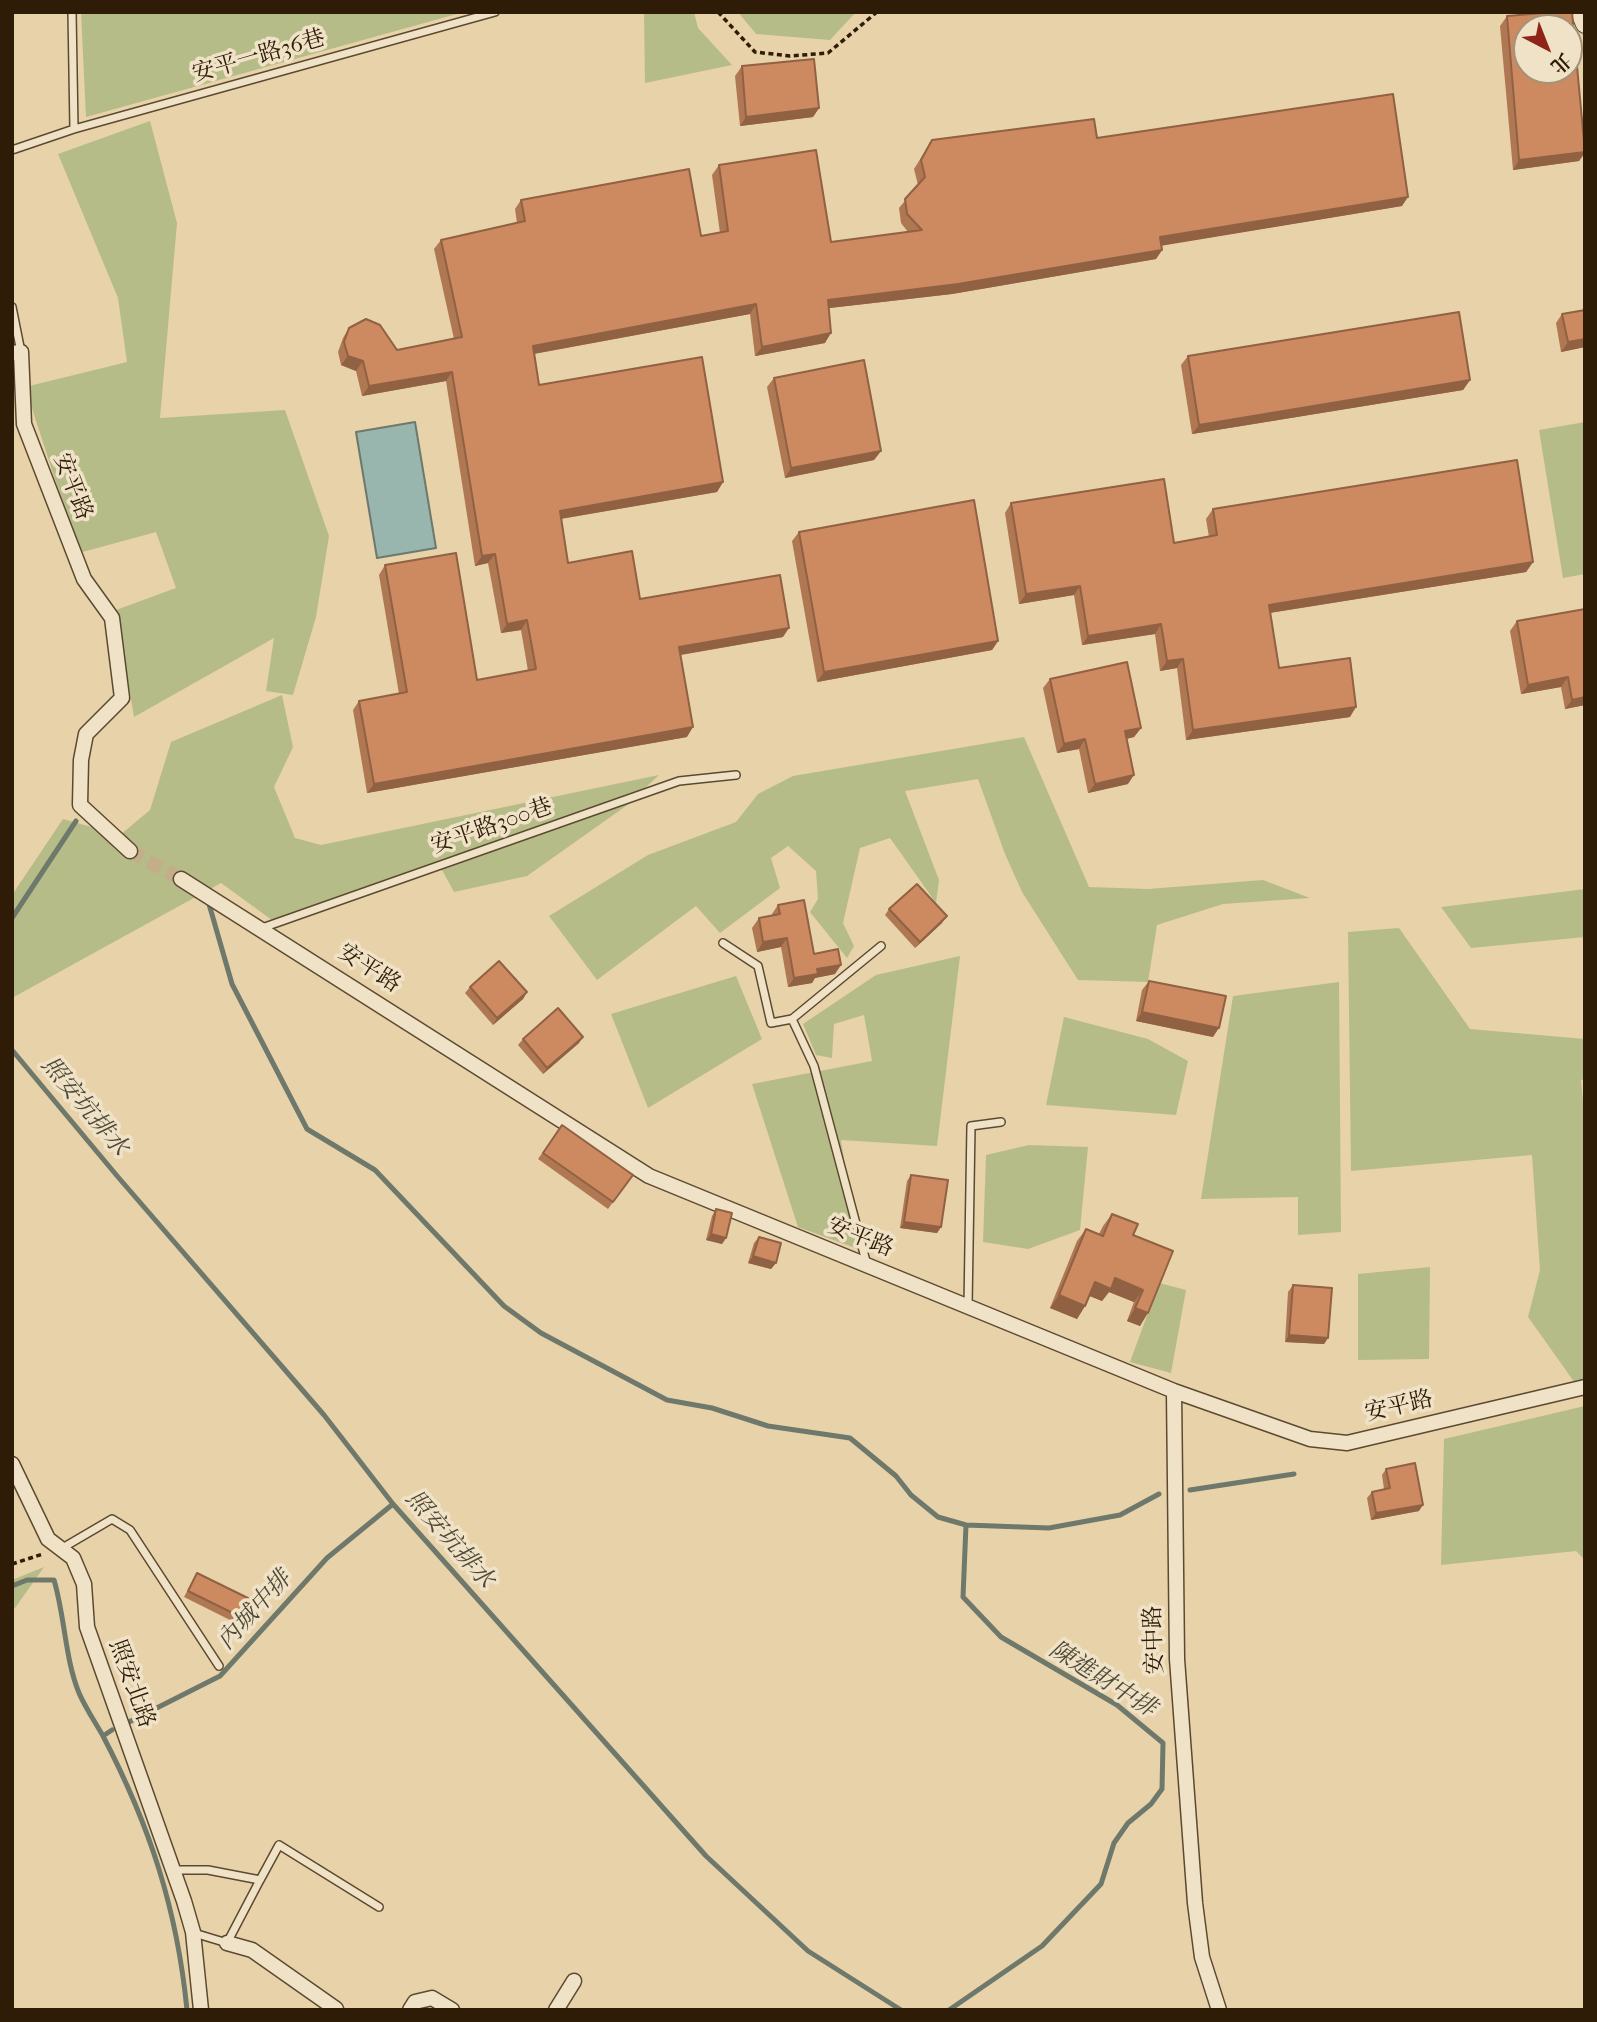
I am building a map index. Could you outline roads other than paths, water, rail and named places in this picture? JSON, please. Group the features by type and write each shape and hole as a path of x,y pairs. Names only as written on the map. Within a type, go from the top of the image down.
{"street":[{"path":"1580,12 1585,24"},
{"name":"安平路","path":"16,352 24,424 84,579 112,618 121,670 122,698 86,734 81,760 80,805 130,851"},
{"name":"安平路","path":"181,879 649,1176 1174,1391 1310,1439 1347,1443 1585,1387"},
{"name":"安中路","path":"1174,1391 1177,1659 1202,1957 1219,2010"},
{"name":"照安北路","path":"12,1464 48,1539 58,1550 73,1558 84,1584 91,1639 175,1870 193,1932 201,2010"},
{"path":"227,1942 252,1950 336,2009"},
{"path":"556,2010 574,1981"},
{"path":"410,2010 415,2002 432,1998 452,2010"}],"lane":[{"path":"72,12 74,129"},
{"name":"安平一路36巷","path":"12,150 74,129 495,12"},
{"path":"12,307 16,352"},
{"name":"安平路300巷","path":"262,928 679,781 736,775"},
{"path":"723,943 758,967 771,1023 792,1019 881,946"},
{"path":"792,1019 814,1066 867,1266"},
{"path":"968,1307 971,1126 1001,1122"},
{"path":"58,1550 112,1518 130,1530 219,1666"},
{"path":"193,1932 227,1942 279,1845 379,1907"},
{"path":"175,1870 208,1870 260,1880"}],"water":[{"path":"415,422 436,548 377,558 356,432"}],"waterway":[{"path":"12,918 76,821"},
{"path":"209,904 232,984 307,1129 375,1170 504,1306 541,1333 667,1400 712,1408 768,1426 850,1438 896,1476 911,1495 938,1517 966,1525 1049,1528 1120,1515 1159,1494"},
{"name":"照安坑排水","path":"12,1050 324,1415 393,1504 706,1856 808,1951 901,2010"},
{"path":"1190,1490 1294,1474"},
{"name":"內城中排","path":"129,1722 220,1676 327,1558 393,1504"},
{"name":"陳進財中排","path":"949,2010 1042,1946 1101,1884 1114,1843 1128,1823 1151,1804 1162,1789 1163,1743 1117,1705 1001,1637 963,1597 966,1525"},
{"name":"內城中排","path":"12,1586 27,1580 54,1580 79,1693 103,1736 112,1730"},
{"path":"103,1736 135,1803 159,1869 176,1937 187,2010"}],"tunnel":[{"path":"130,851 181,879"}]}
